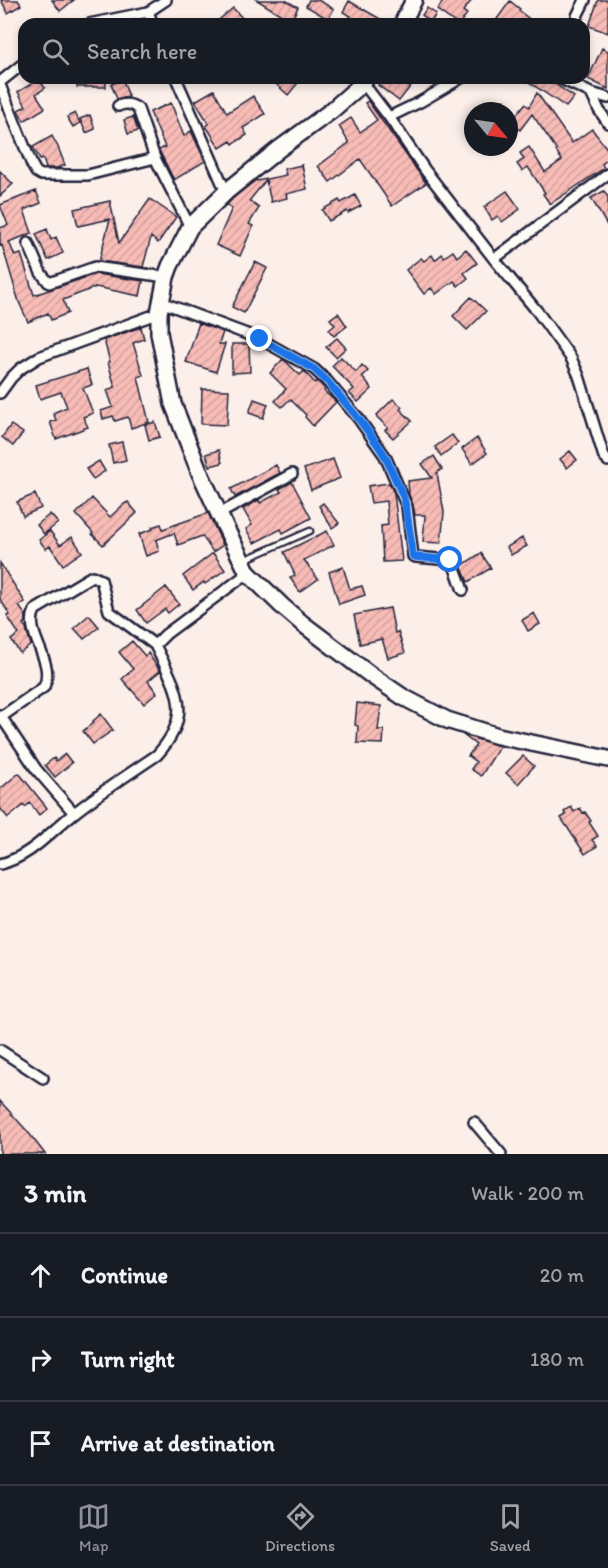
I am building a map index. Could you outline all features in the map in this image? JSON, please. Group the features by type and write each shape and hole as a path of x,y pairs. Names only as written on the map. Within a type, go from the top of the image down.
{"highway":[{"path":"405,18 414,0"},
{"path":"360,84 331,111 226,192 190,227 170,266 160,308 159,333 173,404 219,514 245,567 282,606 303,624 372,676 412,702 447,720 498,736 608,759"}],"street":[{"path":"118,18 148,12 166,0"},
{"path":"577,16 585,0"},
{"path":"148,12 150,18"},
{"path":"18,68 0,83 32,165 41,176 88,175 155,158"},
{"path":"178,84 226,192"},
{"path":"367,84 425,170 537,311 571,358 579,376 604,457 608,461"},
{"path":"389,117 451,84"},
{"path":"572,84 591,93 607,95"},
{"path":"591,93 608,123"},
{"path":"117,106 124,103 138,110 155,158 190,227"},
{"path":"494,259 608,174"},
{"path":"28,243 41,273 49,283 95,267 166,277"},
{"path":"0,393 20,369 39,357 160,308 260,339 314,369 358,418 385,456 406,507 413,556 453,562 463,590"},
{"path":"219,514 292,474"},
{"path":"155,645 245,567"},
{"path":"0,864 20,858 74,813 157,755 168,744 175,729 180,705 155,645 110,611 101,580 93,576 34,610 32,627 46,664 47,680 44,687 1,716 36,769 74,813"},
{"path":"0,1050 43,1078"},
{"path":"474,1122 501,1154"}],"lane":[{"path":"245,567 310,531"}],"building":[{"path":"1,0 18,0 21,5 8,13"},
{"path":"52,0 74,0 60,11"},
{"path":"257,0 285,0 298,7 292,18 286,18"},
{"path":"309,0 318,0 334,9 326,18 306,6"},
{"path":"444,0 472,0 463,11 467,14 464,18 448,18 437,10"},
{"path":"598,0 608,0 608,33 590,26"},
{"path":"349,1 379,18 350,18 351,16 343,12"},
{"path":"510,1 528,18 498,18"},
{"path":"233,8 242,18 221,18"},
{"path":"427,8 436,14 434,18 426,18 422,15"},
{"path":"602,48 608,51 608,89 590,80 590,75"},
{"path":"31,84 42,84 45,88 36,94 45,108 24,121 18,110 26,106 18,92"},
{"path":"77,84 106,84 106,87 77,87"},
{"path":"111,84 124,84 129,97 117,99"},
{"path":"276,84 297,84 288,95"},
{"path":"379,84 412,84 399,101"},
{"path":"532,84 555,84 574,97 566,107"},
{"path":"214,90 227,113 253,96 265,114 243,128 247,135 233,144 231,141 220,148 206,126 209,124 195,101"},
{"path":"537,93 572,143 592,129 608,150 608,159 602,164 604,168 550,204 528,167 522,171 517,164 524,159 520,153 529,147 545,172 562,160 532,114 520,130 518,128 518,112 525,104 529,107"},
{"path":"368,101 426,183 392,206 360,159 330,182 318,166 349,143 339,126 351,118 360,132 377,120 365,103"},
{"path":"171,103 184,136 191,131 205,161 174,180 159,150 165,147 150,112"},
{"path":"75,113 80,123 73,127 67,117"},
{"path":"90,115 95,129 86,133 80,119"},
{"path":"133,117 138,131 128,134 124,120"},
{"path":"52,136 65,165 46,168 43,159 40,160 33,147"},
{"path":"302,165 307,189 286,194 287,198 271,202 266,180 249,201 259,208 249,224 253,226 240,256 216,245 232,208 227,205 232,199 256,180 286,175 284,169"},
{"path":"0,171 13,184 0,196"},
{"path":"36,191 41,203 24,210 32,233 9,242 15,256 21,254 34,295 96,274 143,281 140,296 96,287 63,300 68,313 51,320 48,313 28,322 19,302 2,245 0,246 0,228 8,225 0,205"},
{"path":"507,191 520,209 502,222 498,216 492,220 484,207"},
{"path":"604,191 608,197 608,227 591,198"},
{"path":"355,195 361,206 329,221 322,210 339,200 341,203"},
{"path":"150,199 176,217 158,243 151,237 143,267 99,261 110,219 78,226 74,209 110,201 119,243"},
{"path":"47,229 51,240 56,237 63,253 48,260 36,234"},
{"path":"466,249 477,263 464,273 468,278 458,286 454,281 436,294 431,288 424,294 406,270 421,258 424,261 432,255 435,260 442,254 444,257 453,251 457,257"},
{"path":"255,262 267,268 244,313 232,307"},
{"path":"471,297 486,311 467,330 453,316"},
{"path":"338,313 347,326 334,336 329,330 335,325 330,319"},
{"path":"199,323 223,332 219,344 225,344 216,372 186,362"},
{"path":"141,327 144,339 133,343 143,375 138,377 149,422 131,428 128,417 115,421 113,416 103,419 101,411 113,407 107,390 115,387 104,340"},
{"path":"337,338 346,348 336,357 326,347"},
{"path":"232,344 249,344 250,372 232,373"},
{"path":"341,357 356,372 362,365 368,371 362,377 372,389 358,402 349,393 354,389 332,366"},
{"path":"283,359 300,375 304,371 315,383 317,381 336,402 313,426 305,417 306,415 290,399 282,407 275,401 286,389 270,373"},
{"path":"87,369 92,385 83,388 93,413 83,417 88,427 56,439 50,422 56,420 53,413 67,407 61,392 40,399 36,385"},
{"path":"202,389 229,390 227,425 201,424"},
{"path":"254,399 268,404 263,418 249,413"},
{"path":"393,399 412,421 393,438 385,430 388,428 376,416"},
{"path":"155,422 160,437 149,440 145,425"},
{"path":"11,425 23,433 13,446 2,437"},
{"path":"452,435 458,443 441,456 435,447"},
{"path":"477,438 487,453 472,464 462,449"},
{"path":"122,442 126,460 113,463 109,445"},
{"path":"219,450 222,463 210,466 206,454"},
{"path":"570,451 577,460 567,468 560,459"},
{"path":"434,456 442,469 437,473 444,512 441,543 423,542 425,515 415,515 409,495 408,481 432,478 422,464"},
{"path":"333,459 340,478 311,490 304,469"},
{"path":"99,461 105,471 93,479 86,469"},
{"path":"276,465 280,473 235,497 231,489"},
{"path":"292,482 311,518 283,533 281,529 254,543 246,529 252,525 243,509 281,492 279,489"},
{"path":"389,483 394,493 402,561 383,562 381,526 388,525 386,501 371,503 368,486"},
{"path":"35,494 41,508 23,516 17,502"},
{"path":"92,498 110,517 128,502 137,513 103,545 76,514"},
{"path":"323,503 339,523 332,528 319,506"},
{"path":"208,513 223,545 213,552 202,536 178,545 174,533 156,540 159,551 146,556 139,534 161,524 163,529"},
{"path":"50,514 58,523 44,534 37,525"},
{"path":"50,531 60,545 72,537 82,552 63,565 50,546 46,549 39,540"},
{"path":"327,531 334,545 304,560 318,579 300,592 290,578 295,575 284,552"},
{"path":"522,538 527,546 511,555 507,547"},
{"path":"213,553 225,570 193,590 183,576"},
{"path":"481,553 491,568 468,582 461,566"},
{"path":"0,563 25,602 19,606 26,616 26,622 23,624 31,645 20,653 11,640 19,634 7,616 10,615 0,599"},
{"path":"343,567 350,589 362,586 365,595 339,604 329,572"},
{"path":"166,587 179,604 168,613 165,609 146,623 137,610"},
{"path":"390,608 395,633 398,632 405,653 388,658 382,639 360,644 354,615"},
{"path":"534,613 540,624 528,631 522,620"},
{"path":"89,615 99,627 84,639 74,628"},
{"path":"132,641 145,656 148,653 160,671 148,681 157,693 144,704 122,679 133,669 119,652"},
{"path":"357,703 381,706 378,730 384,730 383,744 357,743 358,726 355,725"},
{"path":"101,714 113,730 93,744 83,731"},
{"path":"463,735 500,746 481,776 471,769 476,762 468,756 476,745"},
{"path":"65,754 72,763 55,777 45,765"},
{"path":"523,756 534,766 518,784 506,773"},
{"path":"19,773 47,808 39,815 30,803 8,818 0,808 0,789"},
{"path":"571,807 574,812 580,808 583,813 585,812 598,836 592,840 597,846 585,854 561,818 566,815 564,812"},
{"path":"0,1101 28,1132 45,1154 0,1154"}],"route":[{"path":"260,339 314,369 327,381 378,445 403,496 413,556 450,560"}]}
